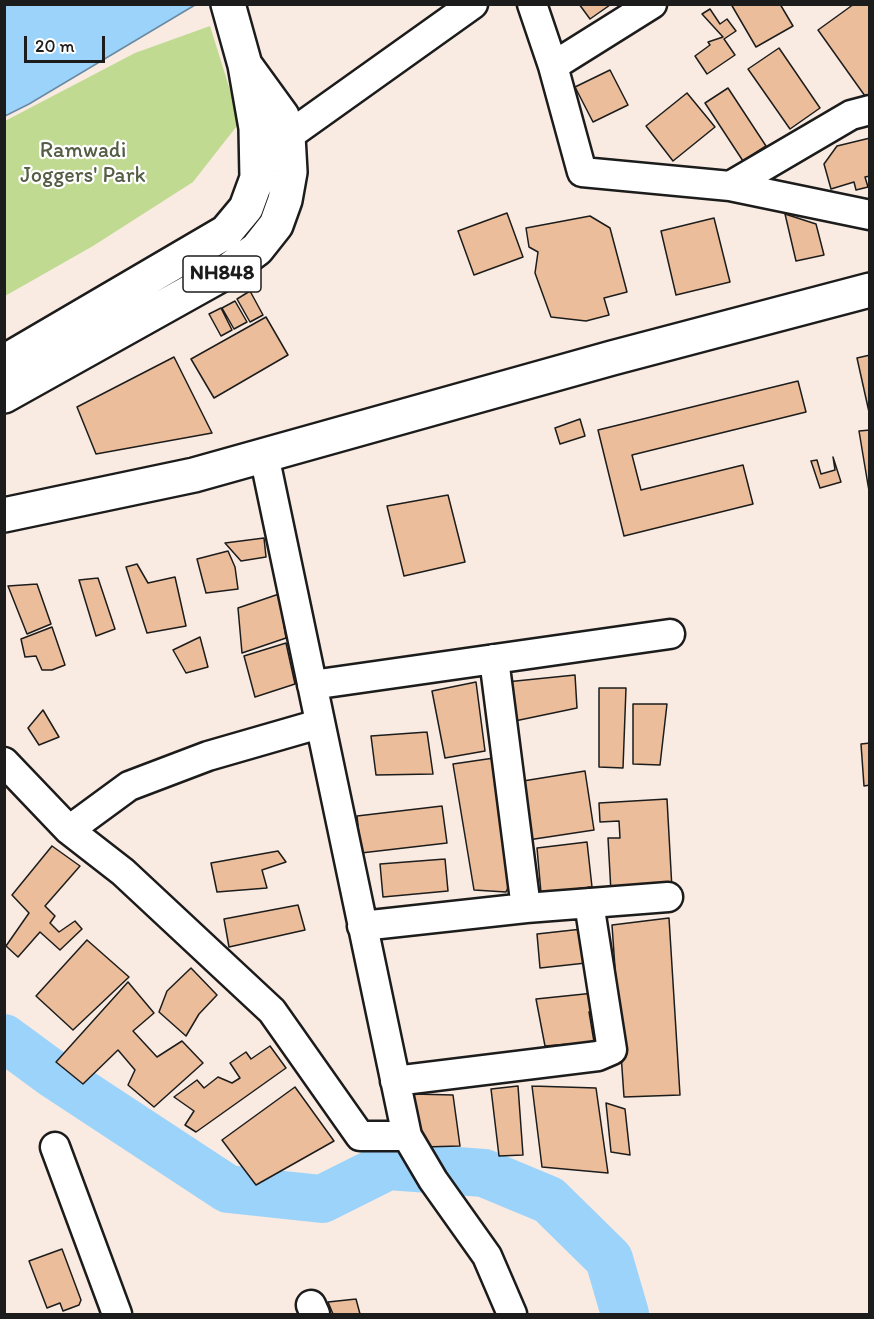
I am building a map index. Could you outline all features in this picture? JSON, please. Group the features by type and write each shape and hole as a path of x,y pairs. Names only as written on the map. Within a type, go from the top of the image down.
{"main road":[{"name":"NH848","path":"4,362 226,232 246,208 256,178 256,128 244,65 228,4"},
{"name":"NH848","path":"4,396 226,272 257,249 276,225 285,200 290,172 288,136 282,116 244,65"},
{"path":"4,515 194,475 612,358 870,290"}],"street":[{"path":"288,136 473,4"},
{"path":"532,4 553,66 582,172 730,186 870,215"},
{"path":"553,66 652,4"},
{"path":"730,186 850,115 870,110"},
{"path":"264,455 407,1136 433,1180 487,1256 512,1314"},
{"path":"312,685 670,634"},
{"path":"494,659 526,908"},
{"path":"69,830 129,786 208,756 320,724"},
{"path":"4,762 69,830 123,872 272,1011 360,1136 407,1136"},
{"path":"362,926 526,908 668,897"},
{"path":"395,1081 598,1056 612,1050 589,903"},
{"path":"55,1147 117,1314"}],"green space":[{"name":"Ramwadi Joggers' Park","path":"210,26 240,122 193,182 93,246 5,296 5,121 135,53"}],"water":[{"path":"5,4 195,4 195,5 5,116"}],"building":[{"path":"579,4 609,4 610,5 590,19"},
{"path":"731,4 780,4 793,26 756,47"},
{"path":"854,4 870,4 870,103 818,30"},
{"path":"710,9 720,24 727,19 736,31 724,39 735,55 707,74 695,56 710,45 708,42 723,37 702,14"},
{"path":"779,48 820,108 790,129 748,69"},
{"path":"610,70 628,105 593,122 575,87"},
{"path":"728,88 766,146 743,161 705,103"},
{"path":"687,93 715,127 673,161 646,126"},
{"path":"870,138 870,176 865,177 868,187 856,190 854,182 831,189 824,164 837,146"},
{"path":"507,213 523,257 474,275 458,231"},
{"path":"785,214 816,224 824,255 796,261"},
{"path":"590,216 610,228 627,292 604,298 609,315 586,321 551,317 535,273 538,252 529,247 526,228"},
{"path":"714,218 730,282 676,295 661,231"},
{"path":"250,291 263,315 250,322 237,299"},
{"path":"235,301 247,322 234,329 222,308"},
{"path":"221,308 232,330 221,336 209,314"},
{"path":"266,317 288,355 214,398 191,359"},
{"path":"870,355 870,412 869,412 857,358"},
{"path":"174,357 212,433 96,454 77,407"},
{"path":"798,381 806,412 632,455 641,490 743,465 753,504 624,536 598,430"},
{"path":"580,419 585,436 560,444 555,428"},
{"path":"870,430 870,491 869,491 859,431"},
{"path":"833,457 841,482 820,488 811,461 817,460 821,474 835,470"},
{"path":"448,495 465,562 404,576 387,506"},
{"path":"264,538 266,557 241,561 225,543"},
{"path":"228,551 235,567 238,589 206,593 197,559"},
{"path":"137,564 148,583 175,577 186,626 147,633 126,567"},
{"path":"98,578 115,629 96,636 79,580"},
{"path":"37,584 51,624 27,634 8,586"},
{"path":"279,594 286,638 242,653 238,608"},
{"path":"52,627 65,665 52,670 42,670 36,656 25,657 21,639"},
{"path":"200,637 208,667 186,673 173,650"},
{"path":"286,643 295,684 255,697 244,656"},
{"path":"575,675 577,708 510,722 506,682"},
{"path":"476,682 485,751 445,758 432,691"},
{"path":"599,688 626,688 623,768 599,767"},
{"path":"633,704 667,704 660,765 633,764"},
{"path":"43,710 59,737 39,745 28,728"},
{"path":"427,732 433,774 376,775 371,736"},
{"path":"870,743 870,785 864,786 861,744"},
{"path":"494,758 513,877 506,892 474,890 453,764"},
{"path":"585,771 594,830 528,840 523,781"},
{"path":"667,799 672,889 611,892 608,838 620,838 619,821 600,822 599,803"},
{"path":"442,806 447,843 361,853 357,816"},
{"path":"587,842 592,887 541,893 537,848"},
{"path":"52,846 80,866 45,906 55,916 50,923 59,932 75,921 82,929 60,950 40,932 18,957 6,946 29,913 12,895"},
{"path":"278,851 286,862 262,870 267,888 217,892 211,863"},
{"path":"445,859 448,891 383,897 380,864"},
{"path":"298,905 305,930 229,947 224,919"},
{"path":"669,918 680,1095 624,1097 612,925"},
{"path":"582,929 586,963 540,968 537,934"},
{"path":"87,940 129,977 73,1030 36,996"},
{"path":"191,968 217,995 199,1014 186,1036 159,1012 167,991"},
{"path":"128,982 154,1013 133,1031 157,1057 182,1041 203,1063 154,1107 128,1085 135,1070 118,1050 83,1084 56,1062"},
{"path":"594,993 597,1010 589,1012 594,1042 545,1046 536,999"},
{"path":"270,1046 286,1068 196,1132 185,1125 194,1111 174,1097 197,1080 204,1088 218,1077 232,1083 240,1078 230,1063 246,1052 251,1059"},
{"path":"518,1086 523,1155 499,1156 491,1089"},
{"path":"532,1086 596,1088 608,1173 542,1167"},
{"path":"295,1087 334,1141 256,1185 222,1140"},
{"path":"413,1094 453,1095 460,1146 423,1147"},
{"path":"606,1103 625,1109 630,1155 611,1152"},
{"path":"62,1249 81,1300 79,1305 63,1311 60,1303 47,1308 29,1261"},
{"path":"356,1299 360,1314 333,1314 328,1302"}],"waterway":[{"path":"4,1038 53,1074 228,1189 322,1199 388,1166 484,1173 549,1200 609,1259 625,1314"}]}
